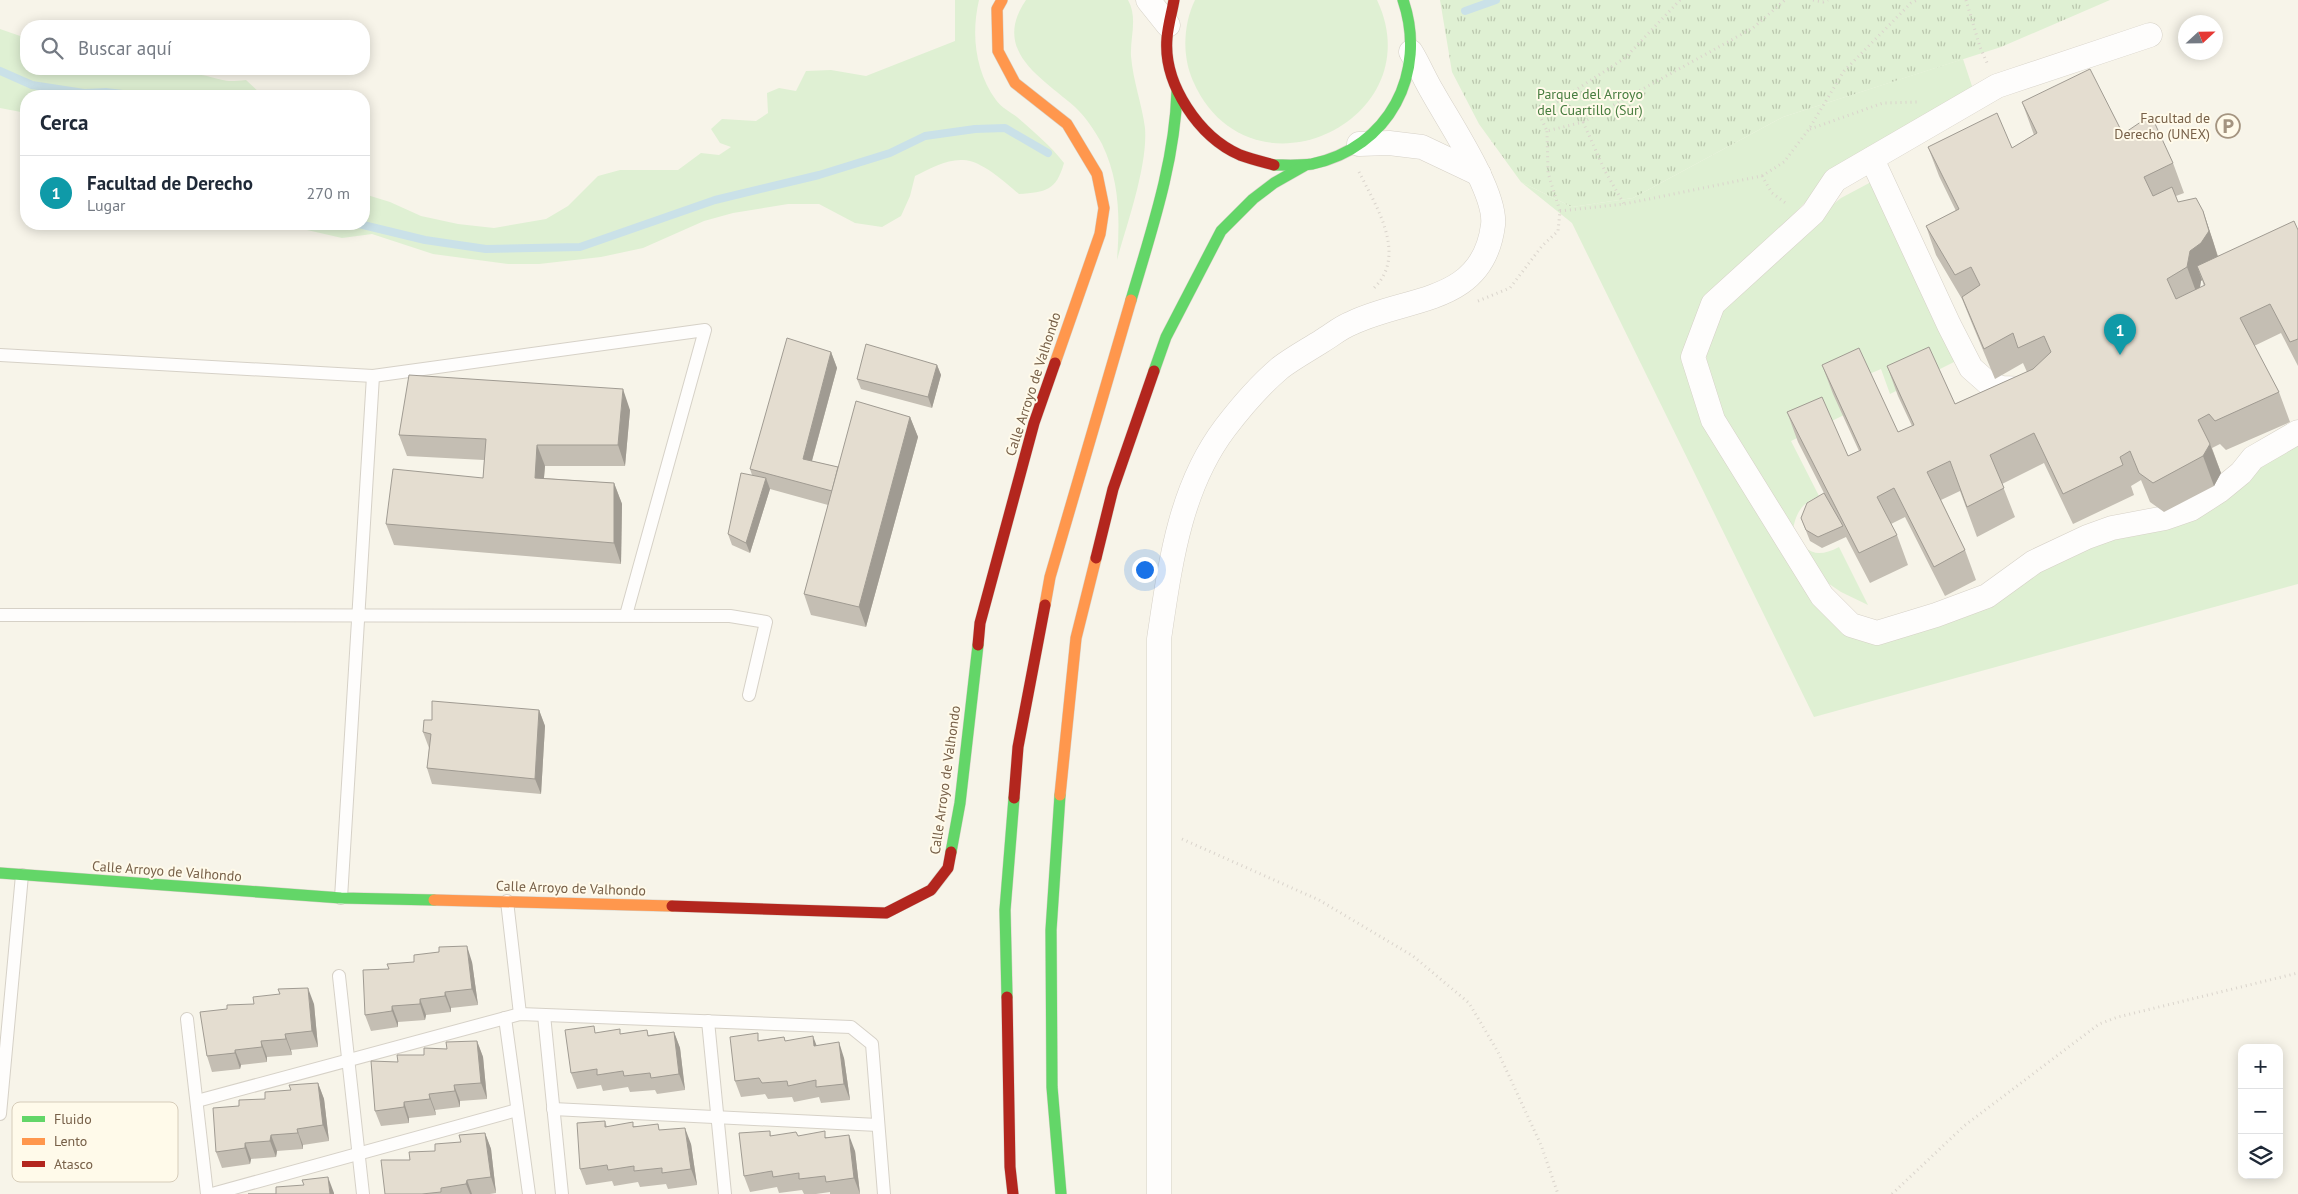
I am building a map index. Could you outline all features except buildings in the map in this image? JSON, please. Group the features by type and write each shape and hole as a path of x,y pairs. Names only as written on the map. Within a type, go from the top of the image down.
{"main road":[{"path":"1174,0 1168,25 1167,52 1177,91 1193,119 1206,132 1236,154 1272,164 1304,166"},
{"path":"1061,1194 1052,1087 1051,930 1060,796 1076,638 1112,489 1166,337 1221,230 1253,199 1274,183 1304,166 1351,148 1380,126 1396,104 1406,78 1411,52 1411,30 1403,0"},
{"name":"Calle Arroyo de Valhondo","path":"0,873 341,898 507,901 886,913 931,890 948,868 960,804 980,623 1034,423 1100,234 1104,208 1097,174 1066,124 1015,83 1002,59 998,50 1001,3"},
{"path":"1013,1194 1010,1167 1005,910 1018,747 1050,577 1156,216 1176,124 1177,91"}],"street":[{"path":"1148,0 1168,25"},
{"path":"2150,35 1997,86 1835,180 1813,213 1713,304 1693,357 1713,420 1822,596 1851,625 1877,633 1936,615 1987,596 2034,562 2087,537 2112,528 2165,518 2190,509 2219,491 2241,473 2254,458 2298,432"},
{"path":"1159,1194 1159,639 1171,557 1196,477 1224,429 1280,368 1350,323 1385,310 1429,299 1465,280 1484,259 1494,224 1490,203 1478,174 1411,52"},
{"path":"1351,148 1389,143 1422,147 1478,174"},
{"path":"1872,159 1949,326 1971,368 1988,383 2002,388 2035,389 2044,398"}],"lane":[{"path":"0,354 373,376 705,330 626,615"},
{"path":"341,898 373,376"},
{"path":"0,615 730,616 766,622 749,695"},
{"path":"0,1114 22,875"},
{"path":"507,901 520,1014"},
{"path":"339,976 363,1194"},
{"path":"196,1101 520,1014 851,1027 872,1044 884,1194"},
{"path":"544,1015 562,1194"},
{"path":"505,1018 529,1194"},
{"path":"187,1019 207,1194"},
{"path":"708,1022 725,1194"},
{"path":"553,1109 878,1125"},
{"path":"212,1194 518,1110"}],"path":[{"path":"1471,303 1510,288 1542,246 1558,231 1560,211 1548,172 1547,131 1541,118 1551,106 1625,58 1680,0"},
{"path":"1547,131 1583,122 1753,28 1785,0"},
{"path":"1813,0 1823,2 1828,0"},
{"path":"1560,211 1624,204 1762,176 1784,162 1809,129 1844,71 1917,0"},
{"path":"1966,0 1980,47 1997,86"},
{"path":"1809,129 1883,103 1917,102 1954,112"},
{"path":"1583,122 1605,171 1624,204"},
{"path":"1351,148 1357,167 1388,237 1390,257 1383,279 1368,293"},
{"path":"1762,176 1772,193 1784,204 1813,213"},
{"path":"1158,832 1175,836 1319,900 1413,956 1469,1003 1498,1052 1540,1145 1558,1194"},
{"path":"1892,1194 1964,1126 2099,1024 2118,1017 2298,973"}],"green space":[{"path":"955,0 979,0 975,39 983,77 996,100 1042,139 1064,163 1057,179 1049,188 1043,191 1019,194 1000,178 978,164 957,160 938,165 915,176 910,196 901,216 882,227 855,223 819,204 788,204 733,213 704,221 643,248 601,257 539,264 508,264 433,254 372,234 342,238 307,230 370,230 370,196 390,202 421,216 458,224 494,228 546,219 568,206 598,176 620,170 678,170 701,153 719,155 731,147 720,143 711,129 722,119 756,121 768,113 767,93 779,88 796,91 806,71 831,70 866,76 955,41"},
{"path":"1026,0 1128,0 1131,7 1133,21 1131,56 1144,119 1145,143 1136,194 1117,260 1117,201 1108,158 1090,124 1075,107 1036,74 1017,49 1014,34 1017,18"},
{"path":"1195,0 1377,0 1388,43 1380,82 1359,112 1327,134 1291,143 1253,139 1219,119 1193,81 1187,61 1185,40 1188,20"},
{"name":"Parque del Arroyo del Cuartillo (Sur)","path":"1440,0 2110,0 2001,47 1783,117 1633,198 1572,207 1521,182 1479,124 1452,72"},
{"path":"0,29 20,36 20,75 200,75 226,81 246,80 257,90 20,90 20,112 0,108"},
{"path":"1963,59 1974,92 1836,171 1708,301 1686,363 1837,612 1894,631 2298,443 2298,584 1814,717 1572,223 1521,182 1572,207 1633,198 1783,117"},
{"path":"1873,181 1960,359 1890,394 1881,369 1834,389 1844,415 1791,441 1819,496 1804,505 1798,513 1793,530 1802,544 1812,552 1824,553 1839,547 1868,605 1841,592 1816,575 1726,424 1707,372 1706,342 1720,313 1809,224 1841,198"}],"waterway":[{"path":"1465,11 1496,0"},
{"path":"0,71 32,85 64,90"},
{"path":"370,227 425,240 486,249 580,247 715,200 819,175 890,153 925,136 975,129 1005,128 1048,153"}],"traffic: fast":[{"path":"1274,165 1312,164 1339,155 1362,142 1381,124 1396,103 1405,80 1410,54 1409,27 1403,0"},
{"path":"1131,300 1154,223 1167,170 1172,144 1177,91"},
{"path":"1154,371 1166,337 1221,231 1253,199 1274,183 1304,166"},
{"path":"951,852 960,803 978,645"},
{"path":"1060,795 1051,930 1052,1087 1061,1194"},
{"path":"1007,997 1005,910 1014,798"},
{"path":"0,873 341,898 434,900"}],"traffic: slow":[{"path":"1002,0 997,9 998,51 1015,83 1067,124 1097,174 1104,208 1100,234 1055,363"},
{"path":"1045,605 1050,577 1131,300"},
{"path":"1060,795 1076,638 1096,558"},
{"path":"434,900 672,906"}],"traffic: jam":[{"path":"1174,0 1167,38 1167,55 1171,73 1187,107 1211,136 1225,147 1240,155 1274,165"},
{"path":"978,645 980,623 1034,423 1055,363"},
{"path":"1096,558 1113,489 1154,371"},
{"path":"1014,798 1018,747 1045,605"},
{"path":"672,906 886,913 931,890 948,868 951,852"},
{"path":"1007,997 1010,1167 1013,1194"}],"place":[{"name":"Facultad de Derecho (UNEX)","path":"2228,126"},
{"name":"Facultad de Derecho","path":"2120,355"}]}
